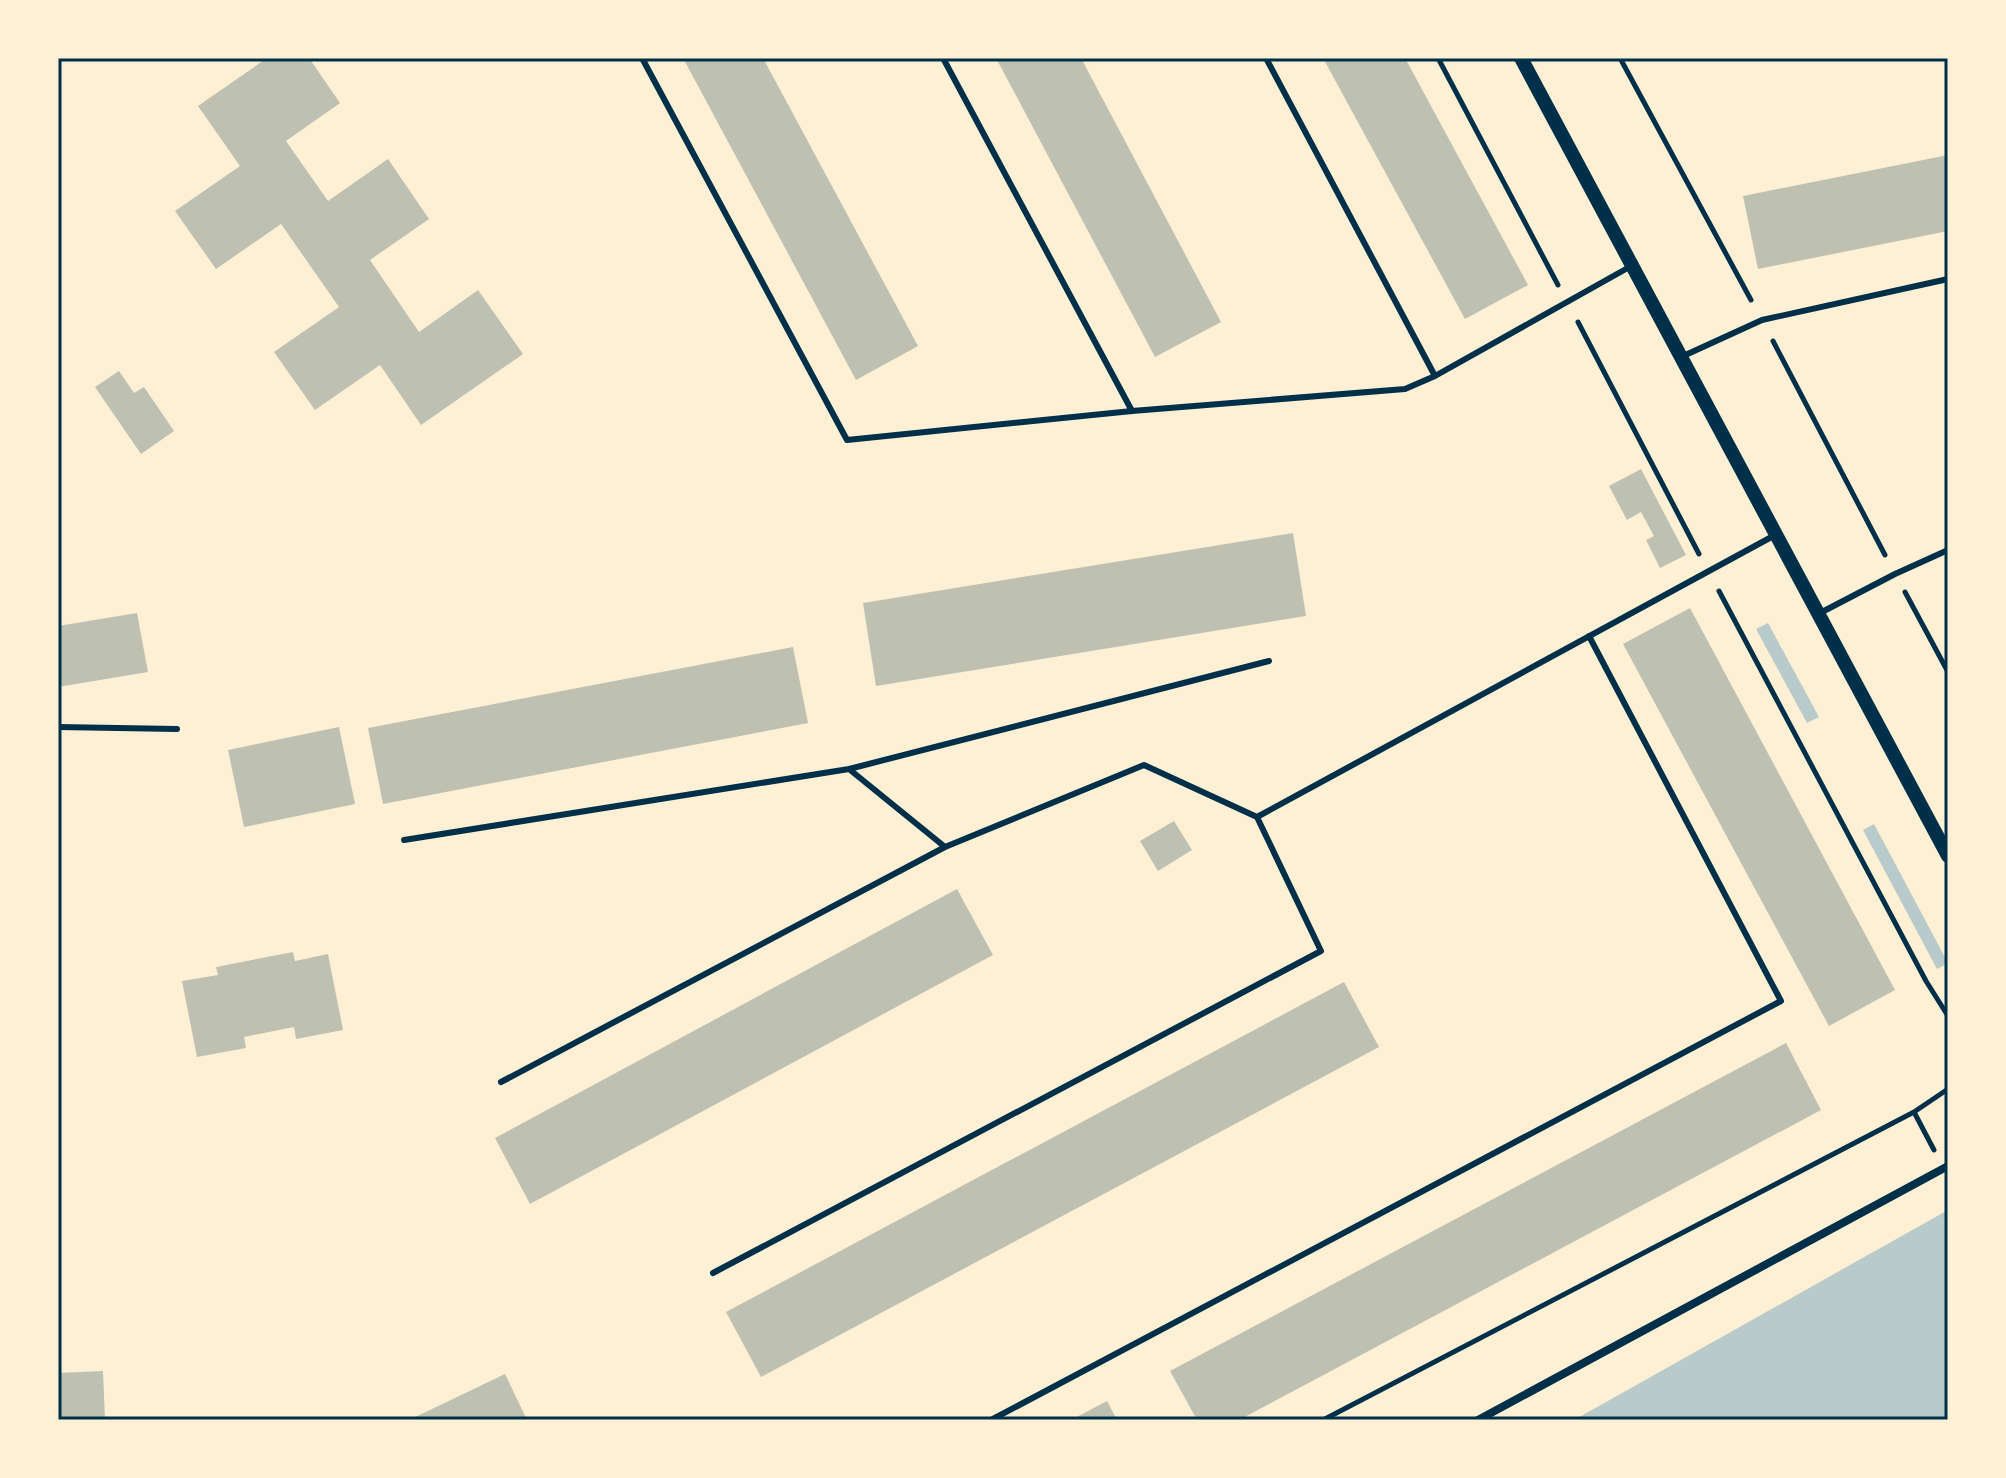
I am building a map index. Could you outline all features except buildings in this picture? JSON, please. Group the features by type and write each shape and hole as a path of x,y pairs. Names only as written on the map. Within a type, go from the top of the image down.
{"street":[{"path":"1521,58 1948,856"},
{"path":"1478,1420 1948,1166"}],"lane":[{"path":"642,58 847,440 1132,411 1405,389 1435,376 1633,265"},
{"path":"943,58 1132,411"},
{"path":"1266,58 1435,376"},
{"path":"1681,357 1762,320 1948,279"},
{"path":"1257,817 1777,534"},
{"path":"1820,613 1948,550"},
{"path":"991,1420 1781,1001 1589,636"},
{"path":"404,840 849,769 1269,661"},
{"path":"58,727 177,729"},
{"path":"501,1082 945,847 1144,765 1257,817 1321,951 713,1273"},
{"path":"849,769 945,847"}],"path":[{"path":"1438,58 1926,981 1948,1016"},
{"path":"1620,58 1948,672"},
{"path":"1323,1420 1914,1112 1948,1089"}],"shaded area":[{"path":"1768,623 1819,717 1807,723 1756,629"},
{"path":"1874,824 1948,963 1937,969 1863,830"},
{"path":"1948,1210 1948,1420 1574,1420"}]}
